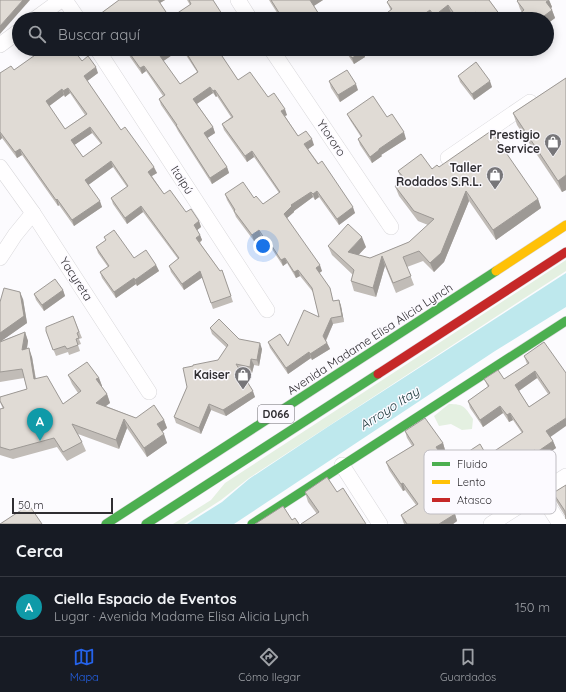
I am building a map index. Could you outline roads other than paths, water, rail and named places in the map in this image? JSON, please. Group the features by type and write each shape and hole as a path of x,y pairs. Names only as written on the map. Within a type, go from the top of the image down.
{"main road":[{"name":"Avenida Madame Elisa Alicia Lynch","path":"106,524 566,225"},
{"name":"D066","path":"146,524 566,252"},
{"path":"252,524 566,321"}],"street":[{"path":"44,12 60,0"},
{"path":"65,0 73,12"},
{"path":"238,0 246,12"},
{"path":"0,45 12,36"},
{"name":"Itaipú","path":"102,56 267,310"},
{"name":"Ytororo","path":"276,56 391,228"},
{"path":"448,158 540,96"},
{"name":"Yacyreta","path":"0,167 33,213 149,392"},
{"path":"0,258 15,235 33,213"},
{"path":"342,465 380,524"},
{"path":"556,483 566,476"},
{"path":"491,524 507,514"},
{"path":"554,514 560,524"}],"water":[{"name":"Arroyo Itay","path":"566,273 566,307 495,351 234,524 187,524 222,502 249,479 329,426"}],"place":[{"name":"Prestigio Service","path":"553,157"},
{"name":"Taller Rodados S.R.L.","path":"495,190"},
{"name":"Kaiser","path":"243,390"},
{"name":"Ciella Espacio de Eventos","path":"40,441"}]}
